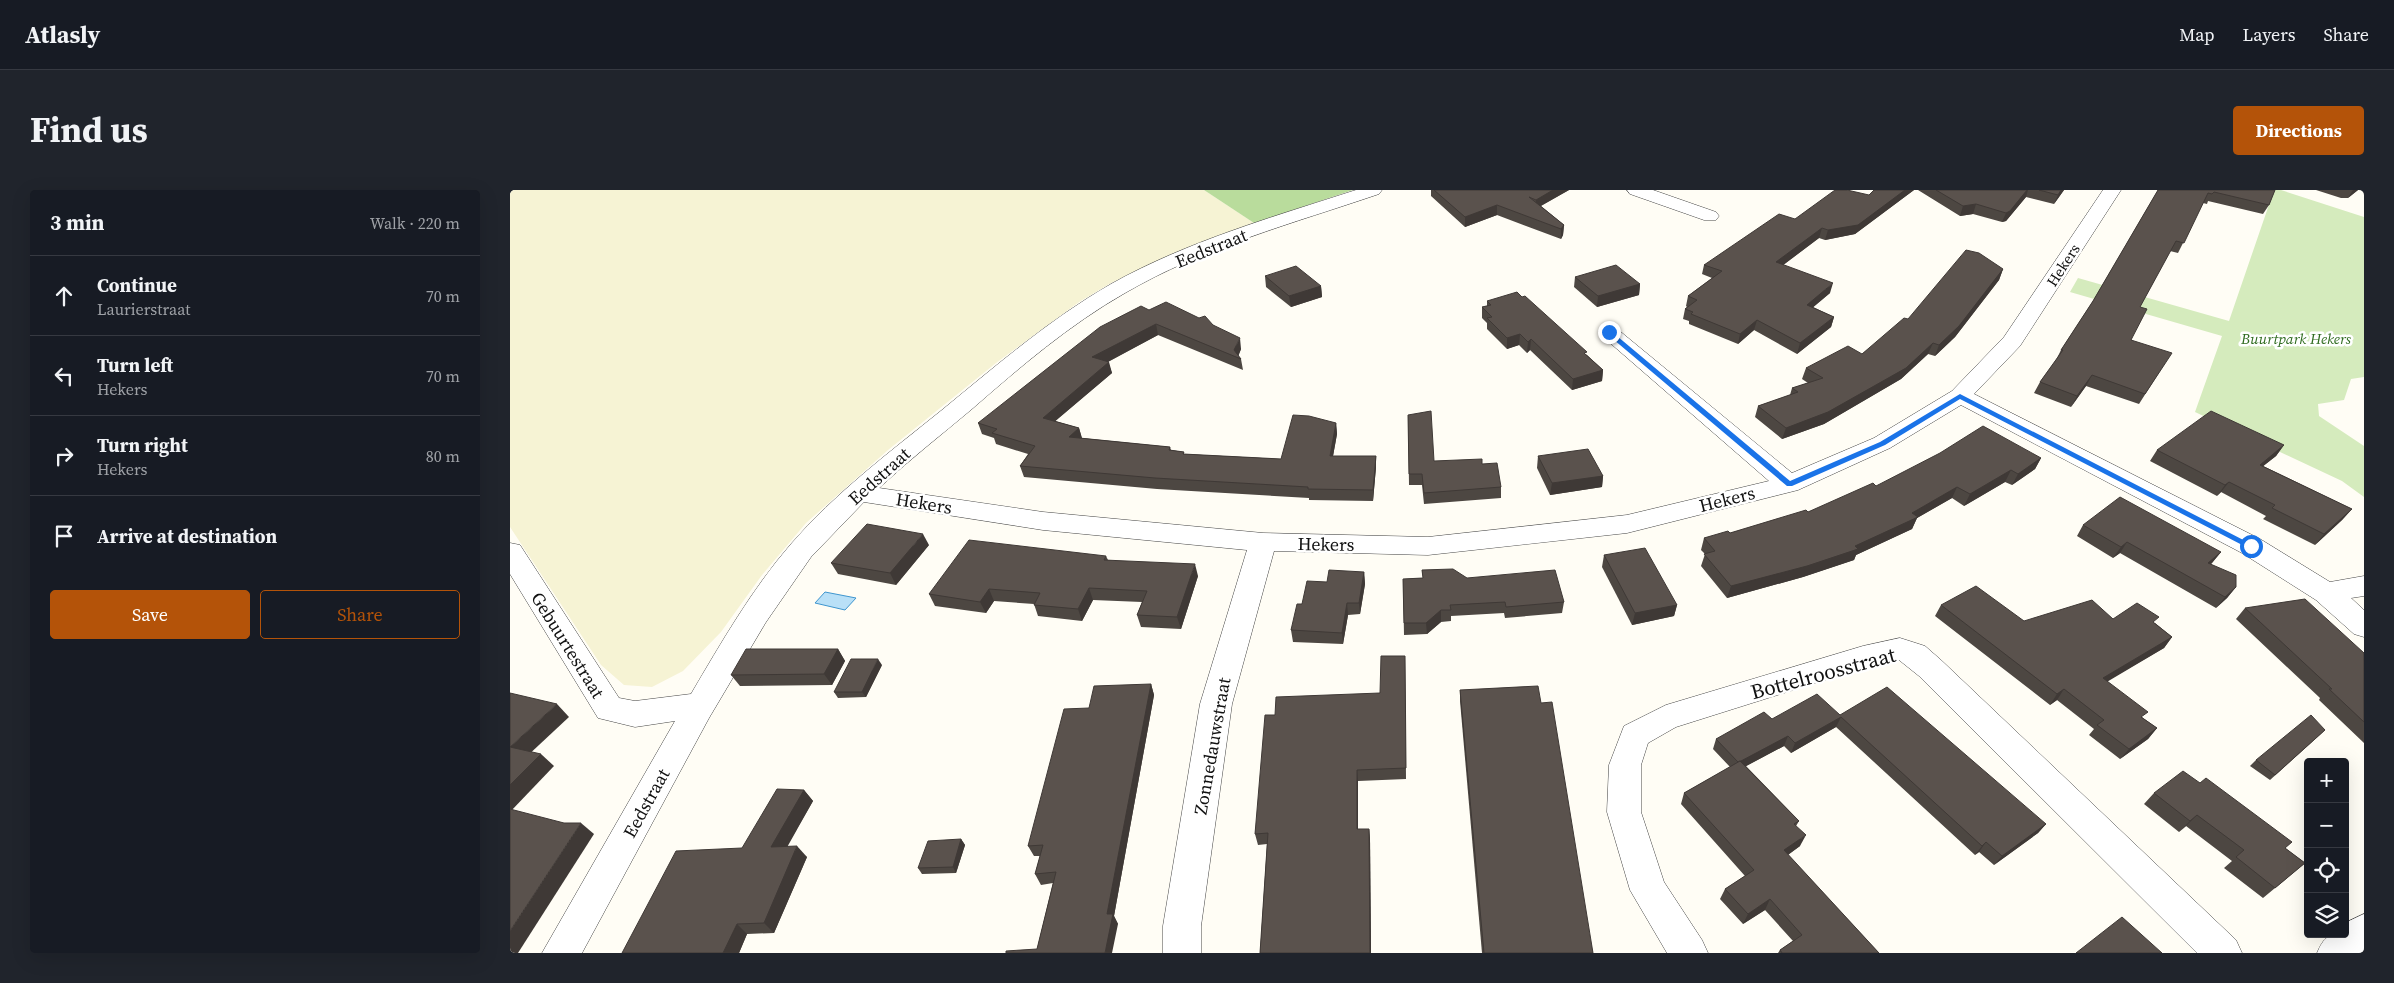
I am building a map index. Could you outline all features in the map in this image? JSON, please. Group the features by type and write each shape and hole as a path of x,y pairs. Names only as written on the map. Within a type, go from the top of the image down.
{"street":[{"name":"Eedstraat","path":"561,953 743,632 790,565 824,526 903,454 1009,366 1091,306 1120,288 1227,240 1373,190"},
{"path":"1636,190 1710,216"},
{"name":"Hekers","path":"860,493 1043,521 1264,542 1428,546 1627,524 1789,484 1882,443 1960,396 2012,341 2112,190"},
{"name":"Hekers","path":"1609,332 1789,484"},
{"path":"1960,396 2251,546 2326,593 2364,626"},
{"name":"Zonnedauwstraat","path":"1182,953 1182,926 1216,704 1264,542"},
{"name":"Gebuurtestraat","path":"510,552 608,709 635,714 701,705"},
{"path":"2326,593 2364,586"},
{"name":"Bottelroosstraat","path":"1689,953 1648,890 1624,812 1625,765 1635,735 1666,718 1863,658 1900,649 1914,654 1930,668 2223,953"},
{"path":"2336,953 2364,932"}],"shaded area":[{"path":"510,190 1204,190 1254,223 1186,248 1111,283 1079,302 996,363 888,450 806,523 762,575 721,632 683,671 652,687 624,685 601,665 510,527"}],"green space":[{"path":"1204,190 1353,190 1254,223"},
{"name":"Buurtpark Hekers","path":"2274,190 2281,190 2364,217 2364,377 2351,379 2344,400 2318,404 2319,416 2364,446 2364,497 2342,481 2195,412 2222,336 2070,292 2078,278 2229,321"}],"water":[{"path":"825,592 856,598 845,610 815,603"}],"building":[{"path":"1434,190 1553,190 1536,200 1529,197 1564,225 1561,229 1497,205 1465,217"},
{"path":"1835,190 1847,190 1869,195 1874,190 1905,190 1858,225 1828,230 1822,228 1776,262 1833,283 1807,305 1834,317 1800,343 1757,320 1740,334 1691,314 1693,312 1685,309 1697,300 1688,296 1722,271 1704,265 1779,214 1795,219"},
{"path":"1936,190 2027,190 2010,211 2006,213 1976,204 1963,206"},
{"path":"2039,190 2061,190 2058,195"},
{"path":"2158,190 2275,190 2269,205 2214,192 2212,194 2208,193 2184,243 2176,241 2140,307 2147,309 2131,340 2172,353 2145,394 2092,375 2077,396 2040,382 2063,350 2061,350 2093,301"},
{"path":"1966,250 1979,253 2003,269 1959,326 1939,345 1933,343 1906,368 1828,412 1786,428 1758,406 1798,392 1792,388 1823,378 1806,368 1848,346 1862,354 1904,318 1908,319"},
{"path":"1616,265 1640,284 1598,296 1575,277"},
{"path":"1296,266 1321,286 1289,296 1265,276"},
{"path":"1517,292 1522,297 1525,296 1587,352 1584,353 1603,370 1573,379 1531,339 1528,342 1520,334 1507,338 1487,318 1492,317 1482,307 1491,305 1487,301"},
{"path":"1166,302 1199,318 1205,316 1213,325 1240,338 1234,350 1241,359 1156,324 1092,357 1109,362 1043,418 1079,428 1069,437 1170,447 1169,450 1184,452 1183,454 1281,459 1293,415 1309,416 1336,423 1330,456 1376,456 1373,490 1308,489 1308,487 1155,478 1020,466 1035,446 992,433 997,429 978,423 1100,327 1141,306 1149,310"},
{"path":"1431,411 1434,461 1482,459 1482,464 1497,463 1501,487 1424,493 1422,474 1409,474 1408,415"},
{"path":"2211,411 2284,445 2260,465 2352,509 2324,534 2272,508 2275,505 2229,482 2225,485 2157,450"},
{"path":"1983,426 2041,458 2018,474 2011,470 1970,494 1957,487 1912,513 1918,517 1855,546 1858,549 1807,566 1731,586 1704,554 1715,551 1704,538 1728,531 1730,533 1806,510 1808,512 1873,483 1876,486 1940,453"},
{"path":"1588,449 1603,476 1552,483 1538,456"},
{"path":"2120,497 2221,552 2208,563 2236,575 2236,587 2225,597 2127,542 2121,547 2083,525"},
{"path":"867,524 923,534 890,573 831,563"},
{"path":"969,540 1106,556 1104,560 1195,564 1177,617 1137,615 1147,591 1089,588 1078,609 1034,605 1040,593 989,589 980,602 929,594"},
{"path":"1645,548 1677,605 1635,613 1604,555"},
{"path":"1453,569 1467,578 1555,570 1564,602 1506,607 1505,602 1450,605 1451,610 1441,610 1426,623 1404,623 1403,579 1423,578 1422,570"},
{"path":"1329,570 1364,572 1359,603 1347,603 1342,633 1291,630 1297,604 1302,604 1307,581 1327,582"},
{"path":"1976,586 2024,621 2092,600 2113,619 2137,603 2159,617 2153,622 2172,637 2103,678 2148,712 2141,717 2157,728 2129,749 2097,725 2104,720 2064,689 2057,694 1941,605"},
{"path":"2305,599 2364,653 2364,722 2329,689 2332,689 2245,608"},
{"path":"746,649 838,649 824,674 731,675"},
{"path":"1381,656 1405,656 1406,768 1357,770 1357,829 1369,829 1370,953 1260,953 1268,833 1255,834 1265,715 1275,715 1276,697 1380,693"},
{"path":"851,659 878,659 862,692 834,692"},
{"path":"1151,684 1107,914 1113,914 1105,953 1006,953 1006,951 1037,949 1056,872 1035,874 1043,845 1028,846 1064,709 1089,708 1094,686"},
{"path":"1538,686 1541,703 1552,702 1593,953 1484,953 1460,690"},
{"path":"1887,687 2046,824 2002,856 1986,842 1982,846 1841,717 1795,743 1788,736 1738,762 1716,739 1764,712 1772,719 1817,694 1840,715"},
{"path":"510,693 557,704 510,747"},
{"path":"2311,715 2325,730 2275,775 2256,760"},
{"path":"510,747 541,754 510,785"},
{"path":"1740,761 1799,821 1794,824 1806,835 1784,850 1879,953 1782,953 1780,950 1802,935 1770,899 1748,914 1725,889 1754,870 1684,793"},
{"path":"2183,771 2200,783 2206,778 2292,842 2285,848 2304,864 2275,888 2236,857 2244,850 2197,815 2190,821 2154,793"},
{"path":"777,789 804,790 771,847 797,846 764,923 737,924 723,953 622,953 676,851 742,848"},
{"path":"510,809 564,823 581,823 510,931"},
{"path":"961,839 953,867 918,868 928,841"},
{"path":"2122,917 2162,953 2076,953"}],"route":[{"path":"1609,332 1789,484 1882,443 1960,396 2251,546"}]}
